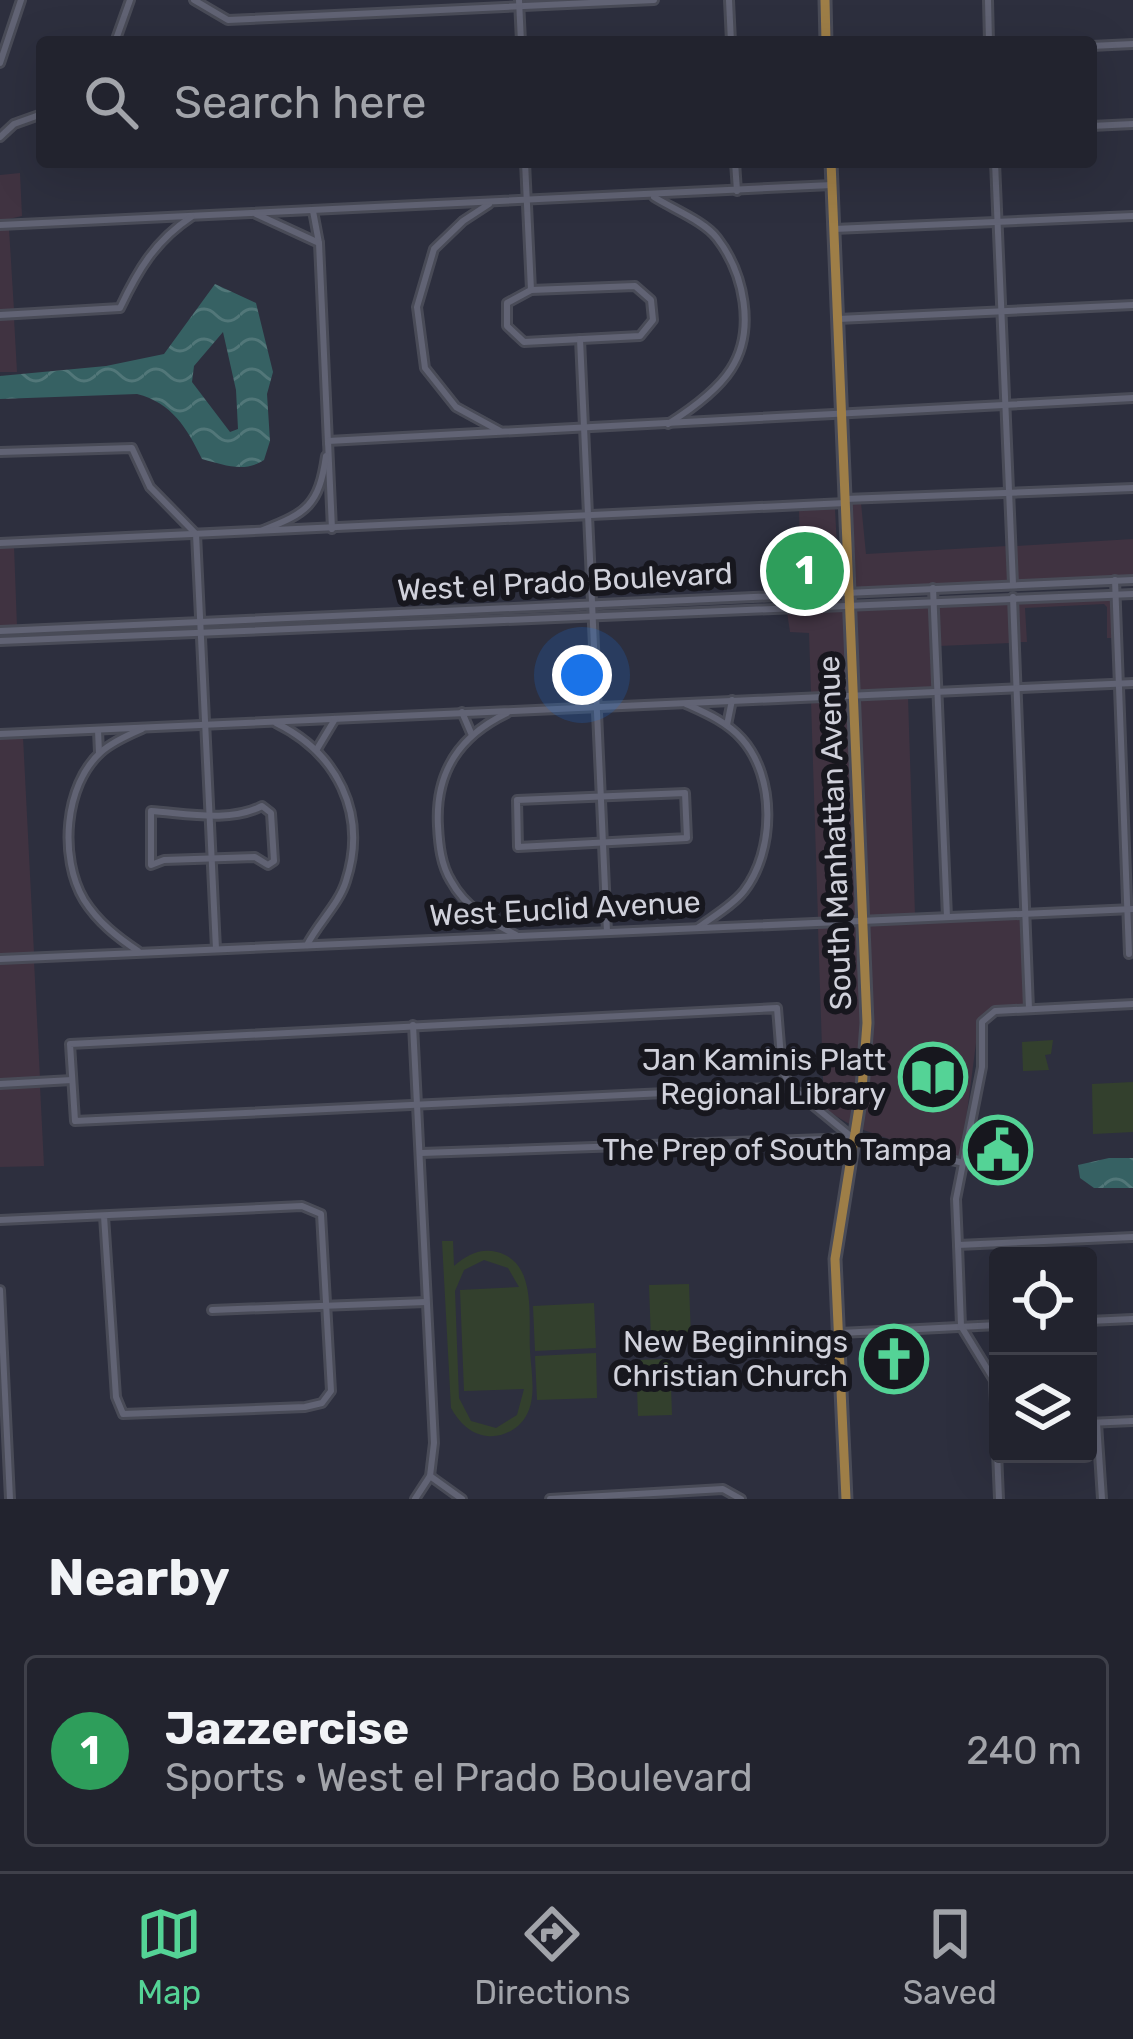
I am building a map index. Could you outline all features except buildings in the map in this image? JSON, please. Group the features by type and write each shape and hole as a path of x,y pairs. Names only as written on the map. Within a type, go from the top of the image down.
{"main road":[{"path":"825,0 826,36"},
{"name":"South Manhattan Avenue","path":"831,168 866,1041 835,1259 846,1499"}],"street":[{"path":"0,63 21,0"},
{"path":"117,36 130,0"},
{"path":"194,0 228,20 654,0"},
{"path":"729,0 730,36"},
{"path":"988,0 989,36"},
{"path":"519,3 521,36"},
{"path":"1097,46 1133,44"},
{"path":"0,137 14,124 36,116"},
{"path":"0,117 14,124"},
{"path":"1097,126 1133,124"},
{"path":"525,168 531,290"},
{"path":"736,168 737,191"},
{"path":"995,168 1029,1009"},
{"path":"0,225 832,185"},
{"path":"651,195 715,234 740,281 746,326 732,368 694,407 666,425"},
{"path":"492,202 463,221 434,250 417,307 425,368 456,407 502,433"},
{"path":"313,210 319,243 332,529"},
{"path":"253,212 319,243"},
{"path":"0,314 120,308 138,268 165,234 194,215"},
{"path":"834,229 1133,216"},
{"path":"635,286 651,300 653,320 640,336 524,342 507,326 507,303 531,290 635,286"},
{"path":"838,319 1133,305"},
{"path":"580,340 607,932"},
{"path":"328,441 1133,398"},
{"path":"259,532 302,515 322,483 328,441"},
{"path":"0,452 132,448 150,487 196,534 216,950"},
{"path":"0,543 1133,488"},
{"path":"1114,580 1129,953"},
{"name":"West el Prado Boulevard","path":"592,611 890,590 1133,580"},
{"path":"933,588 947,917"},
{"path":"890,590 891,604"},
{"name":"West el Prado Boulevard","path":"201,628 336,616 807,608 1133,593"},
{"path":"807,595 807,608"},
{"path":"701,601 701,611"},
{"path":"336,616 338,627"},
{"name":"West el Prado Boulevard","path":"0,641 103,632 338,627 464,616"},
{"name":"West el Prado Boulevard","path":"0,631 103,632"},
{"path":"0,734 1133,683"},
{"path":"727,725 732,700"},
{"path":"682,703 727,725 744,741 761,774 765,844 742,893 698,927"},
{"path":"510,711 471,733 446,770 437,811 442,861 450,880 465,901 517,935"},
{"path":"462,712 471,733"},
{"path":"317,749 335,718"},
{"path":"273,721 317,749 338,772 346,791 352,841 346,884 307,945"},
{"path":"139,952 102,923 85,901 72,865 70,813 75,791 99,753 145,727"},
{"path":"98,730 99,753"},
{"path":"685,793 687,838 518,847 517,800 601,797 685,793"},
{"path":"269,808 274,861 268,865 255,857 212,859 164,860 151,865 151,812 174,816 269,808"},
{"name":"West Euclid Avenue","path":"0,958 1130,909"},
{"path":"989,1372 961,1326 956,1199 982,1067 981,1029 987,1015 995,1011 1133,1004"},
{"path":"791,1087 75,1121 70,1044 777,1008 782,1070 791,1087 854,1138"},
{"path":"413,1025 434,1444 430,1476 415,1499"},
{"path":"0,1084 72,1080"},
{"path":"421,1153 854,1138 964,1163"},
{"path":"0,1220 302,1206 321,1214 332,1390 322,1403 123,1414 116,1397 104,1216"},
{"path":"958,1245 1133,1238"},
{"path":"0,1289 4,1458 10,1499"},
{"path":"212,1310 426,1302"},
{"path":"1097,1320 1133,1318"},
{"path":"837,1333 989,1324"},
{"path":"1097,1423 1133,1421"},
{"path":"1097,1457 1102,1499"},
{"path":"998,1463 999,1499"},
{"path":"430,1476 462,1499"},
{"path":"550,1499 723,1489 740,1498"}],"shaded area":[{"path":"20,173 22,216 0,221 0,175"},
{"path":"0,229 9,229 14,310 0,311"},
{"path":"0,318 14,318 17,372 0,372"},
{"path":"849,503 861,503 866,554 1007,546 1009,581 851,589"},
{"path":"835,509 839,584 834,589 783,595 780,552 800,551 799,510"},
{"path":"1133,539 1133,576 1016,581 1014,546"},
{"path":"14,546 17,627 0,628 0,547"},
{"path":"1112,599 1113,638 1107,638 1104,604 1025,608 1027,642 1019,642 1017,601"},
{"path":"1010,601 1011,643 939,646 937,605"},
{"path":"930,605 934,688 857,691 853,610"},
{"path":"846,610 850,691 811,693 809,633 790,632 787,612"},
{"path":"908,697 915,915 865,917 857,699"},
{"path":"850,699 858,917 818,919 811,701"},
{"path":"23,737 34,953 0,955 0,738"},
{"path":"1022,918 1025,1005 992,1007 979,1020 961,1159 858,1128 868,1062 866,925"},
{"path":"859,925 861,1062 851,1125 824,1109 818,927"},
{"path":"34,961 40,1078 0,1080 0,963"},
{"path":"1053,1040 1051,1054 1045,1055 1049,1070 1023,1071 1022,1042"},
{"path":"1133,1082 1133,1132 1093,1134 1092,1084"},
{"path":"40,1086 44,1166 0,1167 0,1087"},
{"path":"442,1241 453,1241 454,1266 485,1251 510,1258 525,1279 529,1308 532,1393 523,1421 504,1434 487,1436 466,1427 451,1408","holes":["484,1260 508,1268 519,1287 460,1290 464,1391 524,1389 517,1415 496,1428 471,1421 459,1398 455,1291 464,1270"]},
{"path":"689,1284 691,1338 651,1340 649,1285"},
{"path":"594,1303 596,1348 535,1351 533,1306"},
{"path":"596,1353 597,1398 537,1400 535,1356"},
{"path":"670,1359 672,1415 638,1416 636,1360"}],"water":[{"path":"215,284 256,303 273,372 267,394 270,441 264,460 241,467 202,459 177,418 137,394 0,399 0,376 106,366 164,354","holes":["223,332 236,390 238,429 230,432 192,382 194,366"]},
{"path":"1133,1158 1133,1188 1094,1188 1080,1178 1078,1165"}],"place":[{"name":"Jazzercise","path":"805,571"},
{"name":"Jan Kaminis Platt Regional Library","path":"933,1077"},
{"name":"The Prep of South Tampa","path":"998,1150"},
{"name":"New Beginnings Christian Church","path":"894,1359"}]}
